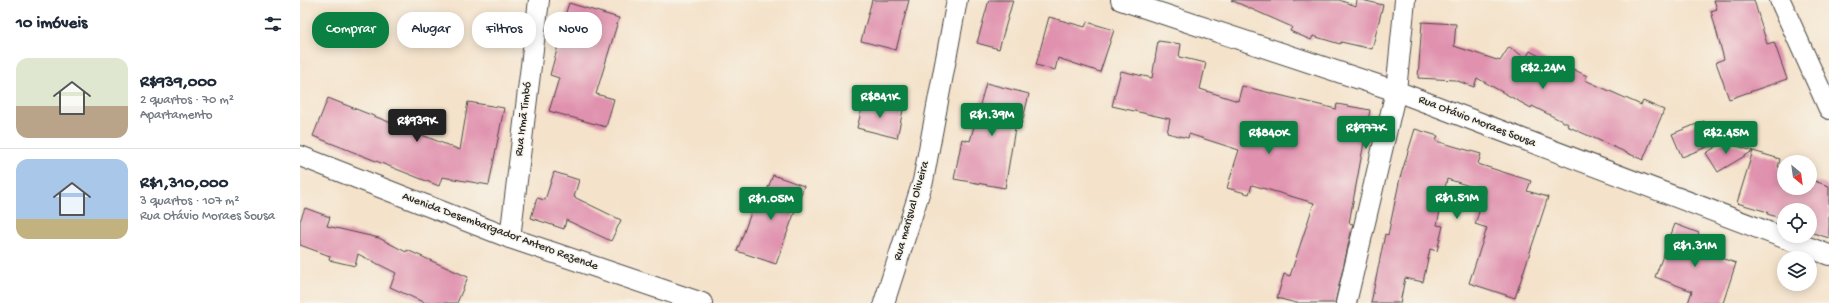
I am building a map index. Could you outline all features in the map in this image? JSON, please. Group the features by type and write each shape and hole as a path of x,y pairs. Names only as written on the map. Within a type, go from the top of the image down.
{"street":[{"name":"Rua Irmã Timbó","path":"510,238 539,0"},
{"name":"Rua marisval Oliveira","path":"884,303 923,181 957,0"},
{"name":"Rua Otávio Moraes Sousa","path":"1121,0 1396,91 1829,255"},
{"path":"1346,303 1396,91 1404,0"},
{"path":"1780,0 1829,109"},
{"name":"Avenida Desembargador Antero Rezende","path":"300,156 510,238 702,303"}],"building":[{"path":"872,0 909,0 896,50 861,41"},
{"path":"989,0 1013,0 999,49 977,43"},
{"path":"1231,0 1339,0 1356,6 1357,0 1362,0 1383,5 1372,49 1341,42 1340,44 1313,36 1311,40 1290,31 1292,27"},
{"path":"1714,0 1754,0 1767,44 1774,42 1787,79 1729,99 1716,62 1724,59 1711,11 1717,9"},
{"path":"569,3 599,12 566,12"},
{"path":"602,13 619,18 596,94 614,99 606,127 549,111 559,78 550,75 557,48 602,48"},
{"path":"1049,17 1085,27 1087,22 1114,30 1100,72 1058,58 1055,70 1036,65"},
{"path":"1422,22 1456,24 1454,46 1500,61 1509,47 1526,58 1530,51 1561,68 1563,64 1587,76 1585,80 1641,105 1643,101 1664,110 1643,160 1567,126 1568,124 1532,106 1531,108 1477,78 1474,87 1455,80 1418,78"},
{"path":"1158,41 1181,44 1179,57 1206,63 1200,89 1238,101 1242,86 1336,109 1337,104 1370,110 1349,223 1353,224 1335,303 1296,303 1277,298 1284,274 1290,276 1314,203 1252,185 1249,194 1227,188 1239,150 1189,134 1188,138 1167,133 1170,119 1112,106 1121,71 1152,78"},
{"path":"986,83 1029,94 1022,123 1016,122 1005,188 954,179 962,139 970,141"},
{"path":"328,98 460,150 468,102 504,108 489,185 442,177 439,186 313,136"},
{"path":"864,100 903,110 897,138 857,128"},
{"path":"1704,121 1714,144 1682,157 1672,134"},
{"path":"1415,129 1438,136 1436,141 1481,154 1478,164 1531,181 1527,191 1548,197 1515,298 1469,283 1487,228 1475,224 1486,191 1447,179 1437,225 1443,226 1437,251 1430,249 1423,282 1405,278 1400,303 1371,303 1385,234 1388,235 1400,178"},
{"path":"1724,142 1753,151 1718,172 1706,153"},
{"path":"1753,151 1777,158 1777,195 1817,195 1817,182 1829,186 1829,238 1817,234 1817,203 1777,203 1777,217 1767,214 1768,212 1737,203"},
{"path":"554,172 579,180 574,197 621,220 611,241 566,220 564,229 531,218 537,198 545,200"},
{"path":"773,175 804,186 776,264 737,251 756,199 763,201"},
{"path":"305,208 330,217 327,226 379,238 406,252 407,250 468,277 457,303 425,303 390,287 396,273 358,254 355,266 329,260 330,256 300,245 300,221"},
{"path":"1675,224 1699,233 1693,249 1736,263 1723,303 1688,303 1692,291 1655,277"}]}
